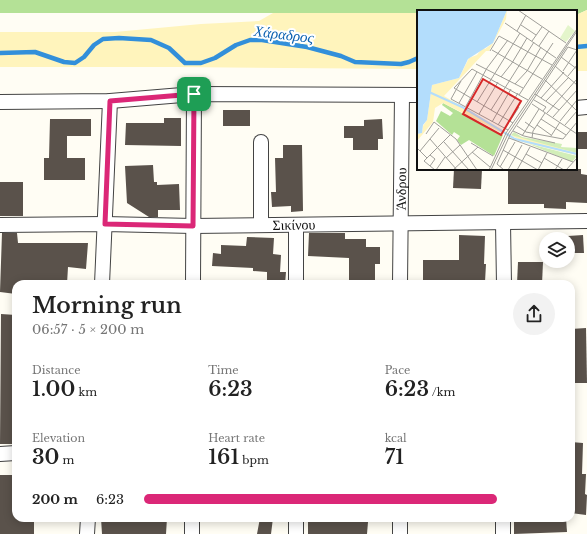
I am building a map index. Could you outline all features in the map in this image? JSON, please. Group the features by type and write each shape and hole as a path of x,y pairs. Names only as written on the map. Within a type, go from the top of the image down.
{"street":[{"path":"193,280 194,94"},
{"path":"0,102 110,101 194,94 417,95"},
{"name":"Άνδρου","path":"400,280 402,95"},
{"path":"102,280 110,101"},
{"path":"577,108 587,107"},
{"path":"261,225 262,142"},
{"name":"Σικίνου","path":"0,225 105,224 193,226 587,221"},
{"path":"503,223 504,280"},
{"path":"296,225 296,280"},
{"path":"0,454 12,454"},
{"path":"88,522 88,534"},
{"path":"192,522 192,534"},
{"path":"296,522 296,534"},
{"path":"400,522 400,534"},
{"path":"503,522 503,534"}],"green space":[{"path":"0,0 587,0 587,10 577,15 577,10 417,10 417,13 0,13"}],"sand":[{"path":"587,10 587,71 577,71 577,15"},
{"path":"273,13 417,13 417,69 0,67 0,32 115,32 201,24 259,21"}],"building":[{"path":"223,110 250,110 250,126 223,126"},
{"path":"164,118 181,118 181,146 125,145 126,123 164,123"},
{"path":"50,119 91,119 91,136 67,136 67,158 85,158 85,180 44,180 44,158 49,158"},
{"path":"382,119 383,139 378,139 378,150 353,150 353,138 344,138 344,126 364,126 364,120"},
{"path":"577,132 587,132 587,149 577,149"},
{"path":"283,145 302,145 303,211 291,212 291,206 272,207 271,192 276,192 275,158 283,158"},
{"path":"153,165 154,182 157,182 157,185 179,184 180,210 158,210 158,217 149,217 127,203 125,166"},
{"path":"581,169 581,174 587,175 587,203 566,202 566,209 544,208 544,204 508,204 508,170"},
{"path":"454,170 482,170 481,189 453,188"},
{"path":"0,182 23,182 23,216 0,216"},
{"path":"2,233 17,233 18,243 88,243 86,269 68,267 67,280 12,280 12,294 0,292"},
{"path":"309,233 345,233 345,239 366,239 366,247 380,247 380,264 375,264 375,280 349,280 349,258 308,256"},
{"path":"459,235 485,236 485,280 423,280 423,260 459,260"},
{"path":"583,235 584,253 575,253 575,236"},
{"path":"247,237 274,238 273,254 281,255 280,272 286,272 285,280 267,280 267,272 253,271 253,268 212,266 213,253 221,254 221,245 246,246"},
{"path":"518,262 539,262 539,268 543,268 542,280 517,280"},
{"path":"1,314 12,315 12,444 0,444"},
{"path":"586,328 587,383 575,383 575,329"},
{"path":"575,442 583,443 582,474 586,474 586,515 575,514"},
{"path":"0,475 12,475 12,522 34,522 34,534 0,534"},
{"path":"101,522 167,522 166,534 102,534"},
{"path":"259,522 272,522 271,534 257,534"},
{"path":"308,522 368,522 367,534 308,534"},
{"path":"514,522 566,522 567,532 514,534"}],"waterway":[{"name":"Χάραδρος","path":"0,53 35,52 64,62 75,63 84,57 94,45 103,39 119,38 151,40 169,48 185,63 201,63 215,58 236,45 250,40 262,40 307,47 341,56 355,62 401,64 417,58"},
{"name":"Χάραδρος","path":"577,47 587,46"}],"route":[{"path":"194,94 193,226 105,224 110,101 194,94"}]}
